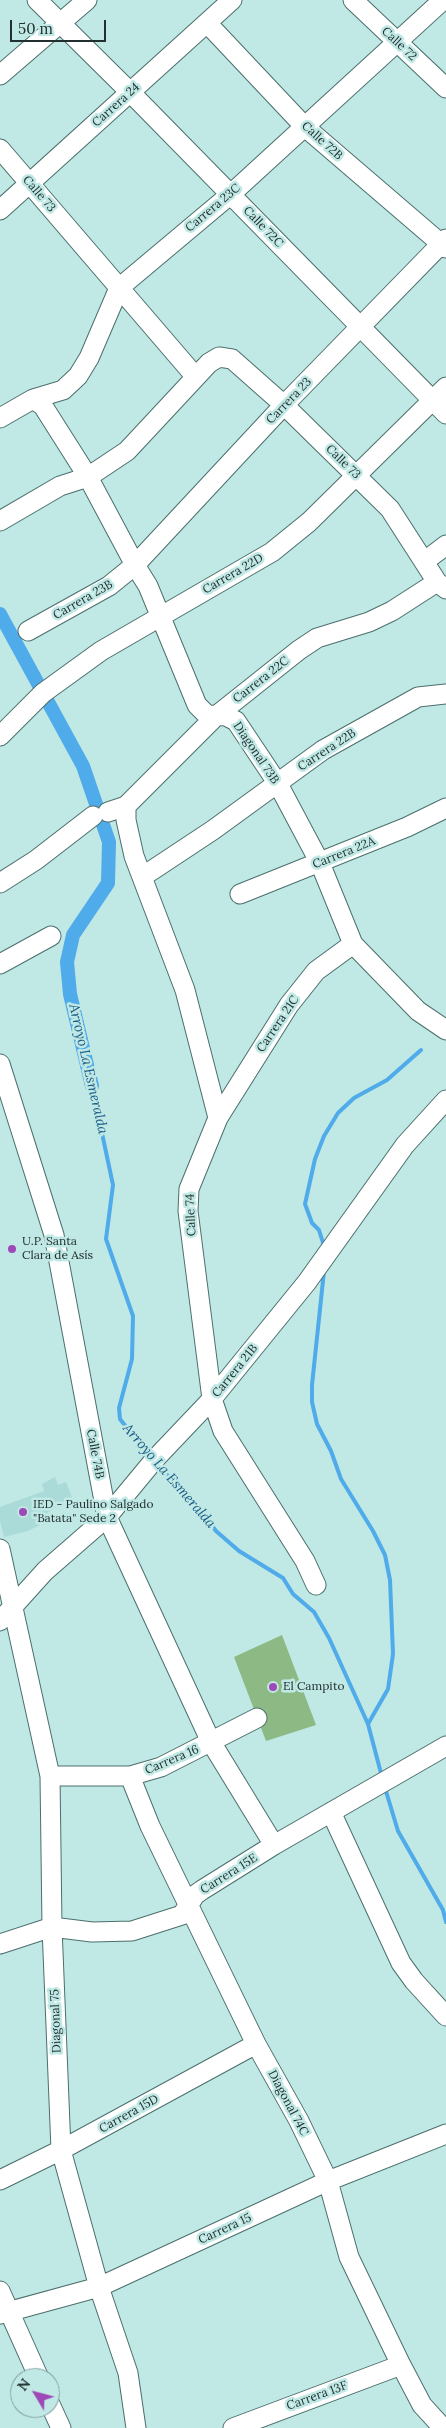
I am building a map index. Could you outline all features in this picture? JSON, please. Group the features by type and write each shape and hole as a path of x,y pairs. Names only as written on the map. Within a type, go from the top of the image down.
{"street":[{"name":"Calle 72C","path":"37,0 231,194 439,407"},
{"path":"0,76 88,0"},
{"name":"Carrera 24","path":"0,210 232,0"},
{"name":"Calle 72","path":"353,0 446,88"},
{"name":"Carrera 23C","path":"0,418 33,399 64,390 78,376 89,358 119,288 231,194 443,0"},
{"name":"Calle 72B","path":"207,23 305,127 444,244"},
{"name":"Calle 73","path":"0,149 195,376 219,357 232,359 284,405 390,509 442,586"},
{"name":"Carrera 23","path":"135,565 360,326 444,244"},
{"path":"0,521 60,486 88,477 127,452 195,376"},
{"name":"Carrera 22D","path":"0,736 51,686 101,651 272,552 309,522 357,475 439,407 446,387"},
{"name":"Diagonal 73B","path":"33,399 43,406 88,477 148,586 197,705 207,715 232,717 278,784 320,862 353,944 418,1011 446,1030"},
{"path":"425,561 446,545"},
{"name":"Carrera 23B","path":"28,631 109,586 135,565"},
{"name":"Carrera 22C","path":"0,883 36,860 100,814 126,806 216,716 317,638 374,620 442,586"},
{"name":"Carrera 22B","path":"142,877 278,784 323,750 406,703 429,694 446,694"},
{"path":"126,806 126,820 134,856 185,990 218,1118"},
{"name":"Carrera 22A","path":"240,894 407,827 446,808"},
{"path":"0,964 51,936"},
{"name":"Carrera 21C","path":"218,1118 289,1005 316,971 353,944"},
{"name":"Calle 74B","path":"0,1064 54,1234 107,1517 211,1742 274,1845"},
{"name":"Carrera 21B","path":"6,1614 45,1571 107,1517 151,1464 212,1399 306,1282 405,1145 446,1100"},
{"name":"Calle 74","path":"218,1118 189,1189 188,1211 212,1399 223,1431 305,1561 316,1585"},
{"name":"Diagonal 75","path":"0,1549 6,1614 50,1776 52,1926 61,2150 99,2287 128,2373 136,2428"},
{"name":"Carrera 16","path":"50,1776 130,1776 161,1767 257,1718"},
{"name":"Carrera 15E","path":"0,1944 52,1926 92,1932 132,1931 182,1915 190,1906 195,1895 274,1845 446,1746"},
{"name":"Diagonal 74C","path":"130,1776 150,1826 256,2044 299,2121 328,2181 349,2256 401,2365 422,2405 443,2428"},
{"path":"331,1812 401,1963 414,1981 446,2016"},
{"name":"Carrera 15D","path":"0,2180 61,2150 256,2044"},
{"name":"Carrera 15","path":"5,2313 99,2287 328,2181 446,2134"},
{"path":"0,2291 5,2313 34,2368"},
{"name":"Carrera 13F","path":"233,2428 401,2365"}],"shaded area":[{"name":"IED - Paulino Salgado \"Batata\" Sede 2","path":"55,1477 58,1485 66,1482 72,1497 39,1518 40,1525 28,1531 4,1537 0,1521 0,1507 44,1491 42,1484"}],"green space":[{"name":"El Campito","path":"282,1635 316,1725 266,1741 234,1657"}],"waterway":[{"name":"Arroyo La Esmeralda","path":"0,614 83,766 109,842 108,883 73,935 67,962 70,994 92,1086"},
{"path":"324,1246 319,1230 312,1223 305,1204 315,1159 324,1136 338,1113 354,1098 387,1080 421,1050"},
{"name":"Arroyo La Esmeralda","path":"92,1086 113,1185 106,1239 133,1316 132,1359 119,1408 120,1419 150,1458"},
{"path":"324,1271 312,1385 312,1402 317,1424 331,1451 341,1479 373,1531 385,1555 390,1580 393,1654 388,1689 368,1724"},
{"name":"Arroyo La Esmeralda","path":"156,1465 189,1495 216,1531 239,1551 283,1578 293,1594 314,1612 329,1638 368,1724 382,1777"},
{"name":"Arroyo La Esmeralda","path":"385,1788 398,1831 443,1910 446,1922"}],"place":[{"name":"U.P. Santa Clara de Asís","path":"12,1249"},
{"name":"IED - Paulino Salgado \"Batata\" Sede 2","path":"23,1512"},
{"name":"El Campito","path":"273,1687"}]}
